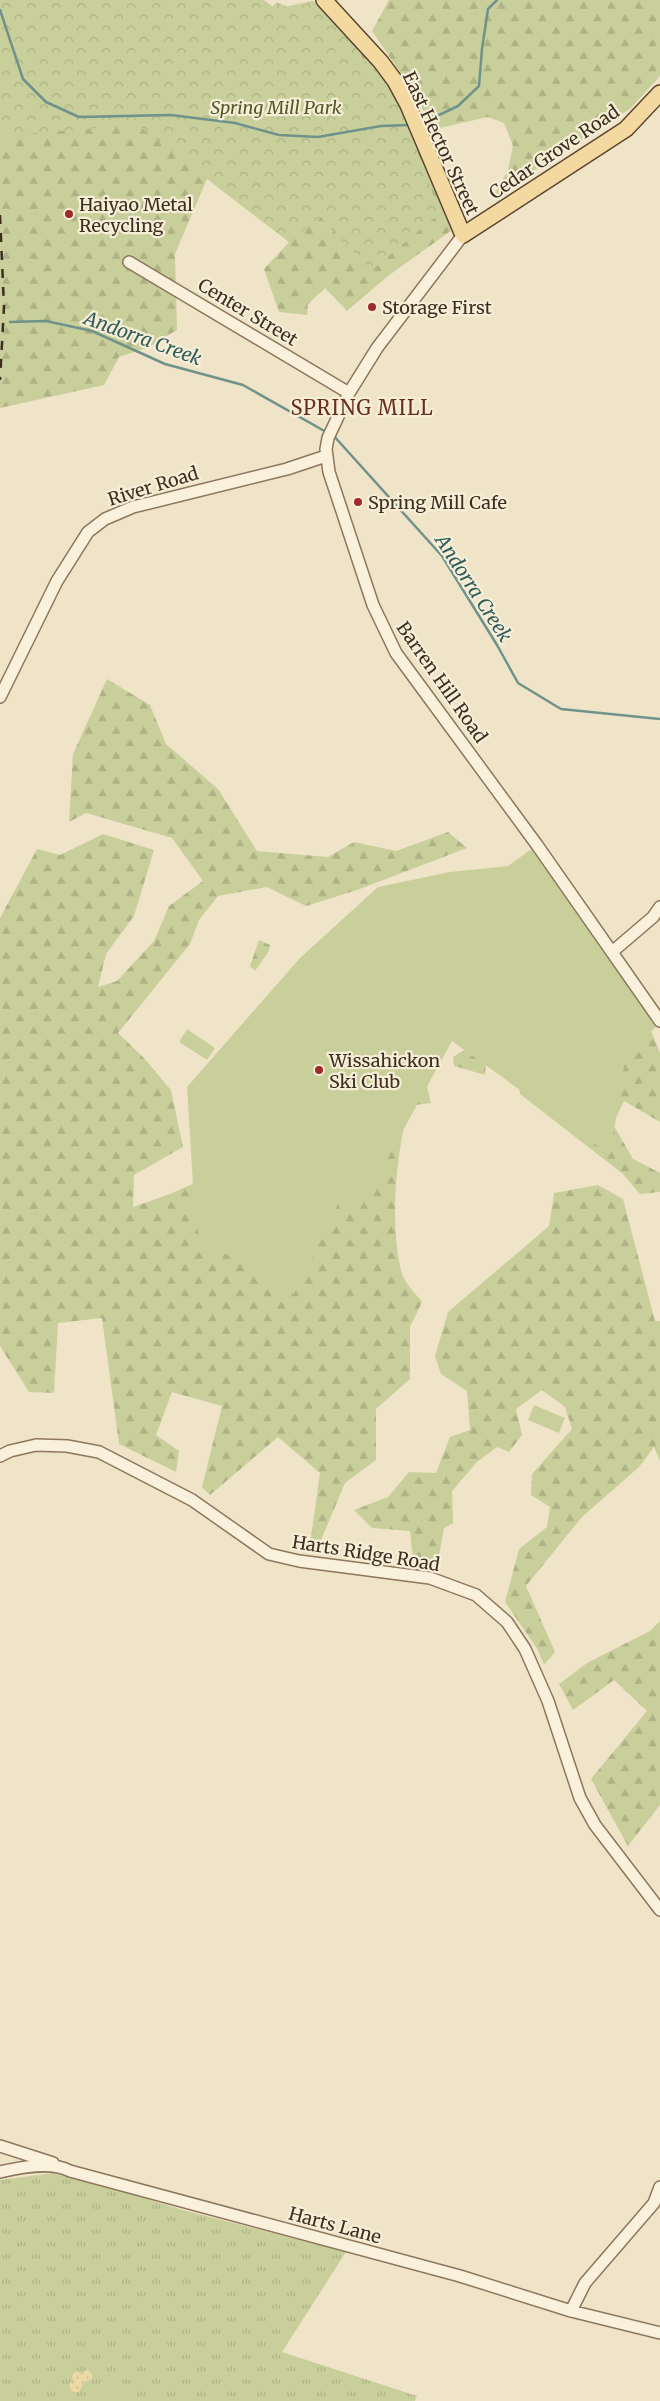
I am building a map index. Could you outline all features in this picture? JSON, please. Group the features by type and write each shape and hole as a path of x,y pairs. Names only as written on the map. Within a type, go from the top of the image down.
{"main road":[{"name":"East Hector Street","path":"324,0 381,62 408,105 463,235"},
{"name":"Cedar Grove Road","path":"463,235 626,129 660,93"}],"street":[{"name":"Barren Hill Road","path":"463,235 377,348 349,393 328,438 326,456 333,486 367,589 378,618 393,648 660,1021"},
{"name":"Center Street","path":"129,262 349,393"},
{"name":"River Road","path":"0,697 57,581 88,532 105,519 133,507 287,469 326,456"},
{"path":"612,952 652,917 660,907"},
{"name":"Harts Ridge Road","path":"0,1456 10,1450 36,1445 67,1446 99,1452 192,1500 269,1554 299,1561 423,1576 476,1595 507,1622 525,1649 548,1701 580,1798 595,1825 660,1910"},
{"path":"0,2146 60,2166"},
{"name":"Harts Lane","path":"0,2172 60,2166 70,2171 153,2195 460,2276 571,2311 660,2333"},
{"path":"571,2311 585,2283 654,2202 660,2187"}],"green space":[{"path":"0,0 264,0 272,6 284,7 313,1 339,15 381,62 459,225 388,276 347,311 325,288 308,304 307,315 279,312 264,269 289,242 207,179 175,254 177,330 149,347 119,357 104,385 0,408"},
{"name":"Spring Mill Park","path":"0,0 262,0 272,7 277,2 291,7 313,1 332,18 402,110 440,213 371,271 320,217 289,242 138,125 0,136"},
{"path":"389,0 660,0 660,76 630,109 532,172 498,201 493,197 508,170 513,146 504,123 488,117 431,130 419,100 372,31"},
{"path":"107,679 150,705 166,744 218,789 257,851 328,857 354,842 396,851 448,832 467,848 357,890 306,906 267,887 218,896 199,920 190,944 118,1033 143,1057 171,1090 183,1147 134,1175 133,1207 170,1194 425,1079 431,1103 409,1106 404,1124 396,1190 396,1234 402,1274 408,1285 422,1302 410,1327 410,1379 376,1409 376,1460 345,1483 321,1540 310,1544 320,1473 278,1437 210,1495 202,1487 222,1406 172,1392 156,1435 179,1451 176,1472 119,1444 102,1318 58,1323 54,1393 29,1392 0,1346 0,918 37,849 60,855 103,834 154,850 134,916 106,954 98,987 117,981 154,941 169,906 203,881 172,838 86,813 69,822 73,754"},
{"name":"Wissahickon Ski Club","path":"537,845 641,1000 656,1027 626,1054 610,1155 452,1041 354,1220 341,1198 294,1294 236,1257 200,1247 194,1201 187,1087 300,958 378,887 450,872 508,866"},
{"path":"259,940 270,945 269,951 255,971 250,966"},
{"path":"650,1028 660,1053 660,1122 624,1101 613,1124 633,1159 660,1173 660,1192 640,1194 623,1174 520,1094 512,1042"},
{"path":"187,1029 215,1048 207,1060 179,1042"},
{"path":"472,1045 487,1048 485,1075 454,1066 453,1057"},
{"path":"598,1185 623,1199 655,1321 660,1321 660,1461 654,1447 639,1467 582,1517 526,1586 555,1652 544,1665 538,1650 505,1602 519,1549 547,1527 550,1507 531,1495 532,1474 572,1429 565,1407 542,1390 516,1409 522,1435 509,1452 497,1447 477,1462 452,1491 453,1523 444,1528 436,1572 414,1570 410,1531 372,1528 354,1510 388,1497 409,1472 436,1473 450,1437 470,1430 467,1391 441,1374 435,1356 448,1312 549,1226 554,1193"},
{"path":"534,1405 565,1418 559,1433 528,1420"},
{"path":"660,1621 660,1805 628,1846 591,1779 647,1711 614,1680 573,1710 559,1684 587,1663 650,1631"},
{"path":"60,2172 183,2210 346,2252 282,2352 417,2396 415,2401 0,2401 0,2180"},
{"path":"109,2384 121,2389 127,2401 76,2401"}],"sand":[{"path":"88,2370 92,2374 92,2379 84,2382 79,2392 72,2392 69,2385 70,2382 75,2381 72,2379 73,2373 78,2371 82,2375 84,2371"}],"waterway":[{"path":"420,124 458,106 479,86 488,9 497,0"},
{"path":"0,10 23,79 46,102 79,117 171,115 235,123 279,135 318,137 381,126 410,125"},
{"name":"Andorra Creek","path":"10,322 46,321 92,331 165,364 243,385 328,433"},
{"name":"Andorra Creek","path":"333,435 442,556 518,683 561,709 660,719"}],"railway":[{"path":"0,215 4,307 0,380"}],"place":[{"name":"Haiyao Metal Recycling","path":"69,214"},
{"name":"Storage First","path":"372,307"},
{"name":"Spring Mill Cafe","path":"358,502"},
{"name":"Wissahickon Ski Club","path":"319,1070"}],"district":[{"name":"SPRING MILL","path":"362,407"}]}
